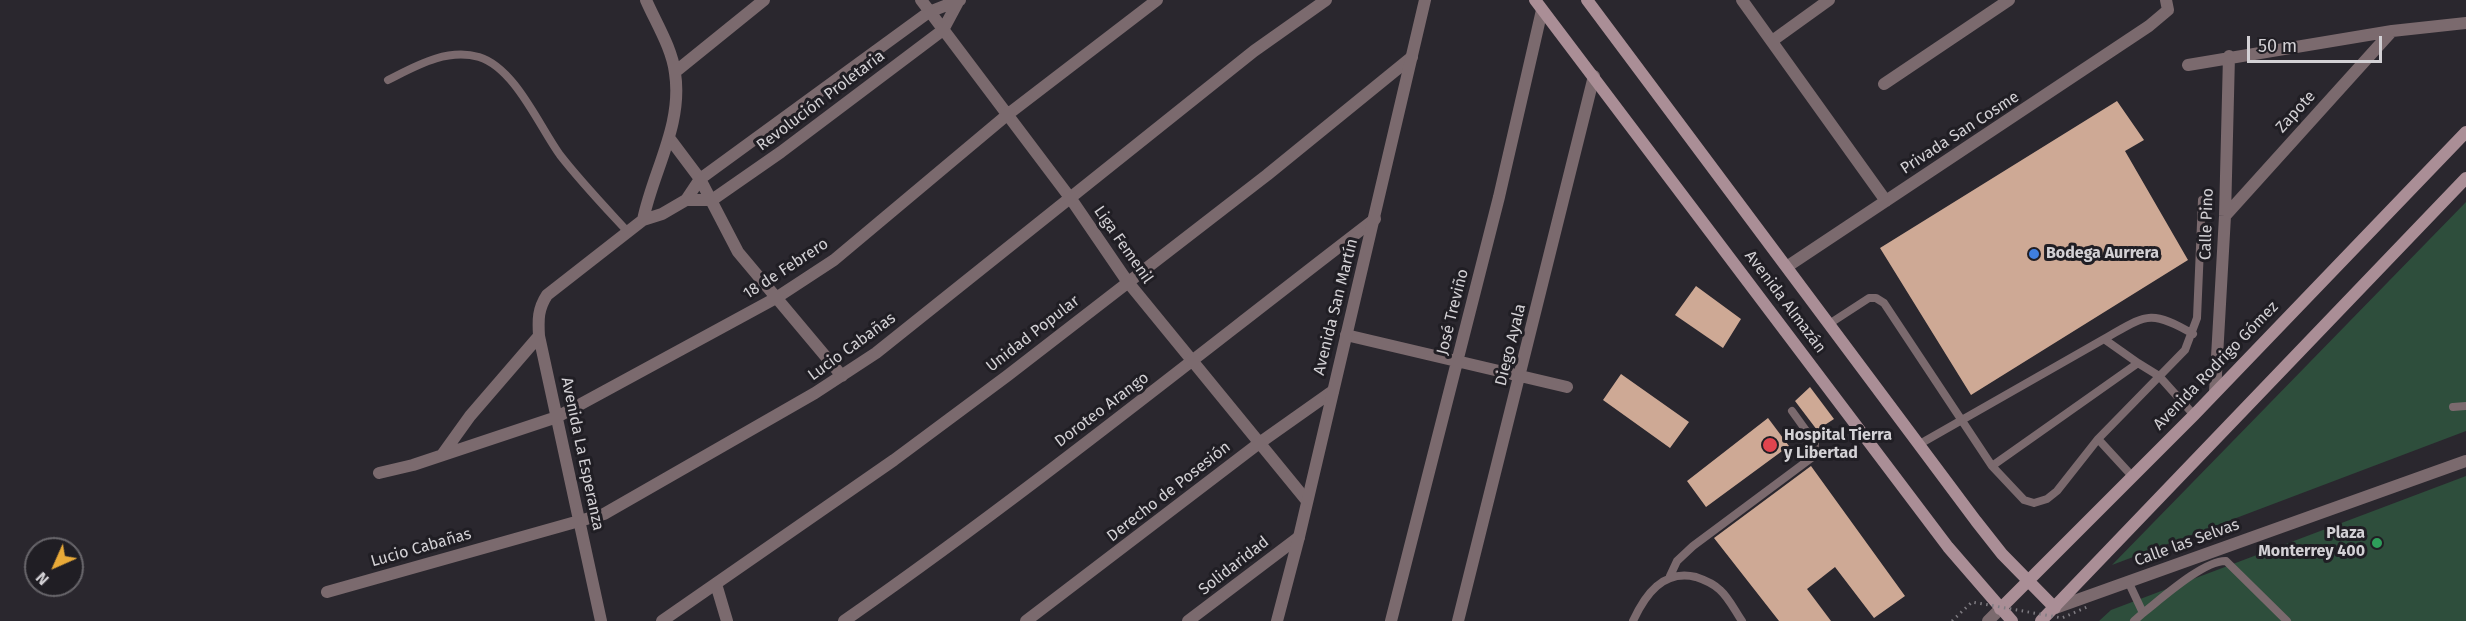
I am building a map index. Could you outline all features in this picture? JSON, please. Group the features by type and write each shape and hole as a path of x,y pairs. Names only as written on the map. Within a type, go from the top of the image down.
{"main road":[{"name":"Avenida Almazán","path":"1593,3 1976,521 2027,581 2055,608"},
{"name":"Avenida Almazán","path":"1538,5 1594,76 1948,547 2012,621"},
{"name":"Avenida Rodrigo Gómez","path":"2000,609 2194,414 2466,132"},
{"path":"2041,621 2466,178"}],"street":[{"path":"643,220 669,139 675,72 646,0"},
{"path":"675,72 764,0"},
{"name":"Liga Femenil","path":"921,0 1071,199 1127,281 1191,363 1307,501"},
{"name":"18 de Febrero","path":"379,473 557,417 776,298 834,260 1007,115 1157,0"},
{"name":"Lucio Cabañas","path":"327,592 580,522 623,505 842,376 1071,199 1254,51 1326,0"},
{"name":"Avenida San Martín","path":"1277,621 1375,219 1425,0"},
{"path":"1742,0 1886,201"},
{"path":"1772,41 1829,0"},
{"path":"1884,84 2009,0"},
{"name":"Privada San Cosme","path":"1788,266 2149,26 2168,10 2166,0"},
{"name":"Revolución Proletaria","path":"547,295 643,220 662,214 686,200 700,179 929,12 959,1"},
{"name":"Revolución Proletaria","path":"686,200 712,200 781,152 943,30 959,1"},
{"name":"José Treviño","path":"1391,621 1458,362 1538,5"},
{"path":"2188,65 2229,56 2466,23"},
{"name":"Zapote","path":"2225,216 2392,32"},
{"name":"Calle Pino","path":"2215,392 2225,216 2229,56"},
{"name":"Unidad Popular","path":"662,621 903,453 1267,175 1412,57"},
{"name":"Diego Ayala","path":"1458,621 1594,76"},
{"path":"669,139 700,179 738,252 842,376"},
{"name":"Doroteo Arango","path":"844,621 969,531 1191,363 1375,219"},
{"name":"Avenida La Esperanza","path":"547,295 537,316 539,336 601,621"},
{"path":"442,455 470,416 539,336"},
{"path":"1346,336 1567,387"},
{"name":"Derecho de Posesión","path":"1026,621 1258,444 1333,391"},
{"name":"Calle las Selvas","path":"2055,608 2466,461"},
{"name":"Solidaridad","path":"1188,621 1299,537"},
{"path":"716,584 727,621"},
{"name":"Avenida Rodrigo Gómez","path":"1988,621 2000,609"}],"lane":[{"path":"388,80 439,57 460,54 490,62 511,81 560,155 627,231"},
{"path":"1829,324 1869,298 1876,298 1884,303 1960,422 1992,466 2024,500 2034,503 2047,499 2057,491 2098,439 2185,350 2193,334 2197,318 2202,200"},
{"path":"1918,444 2139,320 2164,317 2193,334"},
{"path":"2104,339 2159,376 2194,414"},
{"path":"1992,466 2138,363"},
{"path":"2453,407 2466,406"},
{"path":"1633,621 1653,589 1670,576 1677,561 1693,546 1814,456 1815,443 1792,411"},
{"path":"2098,439 2132,476"},
{"path":"2218,549 2226,561 2287,621"},
{"path":"2134,621 2195,575 2220,561 2226,561"},
{"path":"1670,576 1691,576 1713,584 1724,594 1742,621"},
{"path":"2128,581 2143,613"}],"path":[{"path":"1952,621 1971,602 2062,618 2087,607"}],"green space":[{"path":"2466,202 2466,431 2112,565"},
{"name":"Plaza Monterrey 400","path":"2466,476 2466,621 2099,621 2111,610"}],"building":[{"name":"Bodega Aurrera","path":"2117,101 2144,140 2125,151 2188,260 1971,395 1880,248"},
{"path":"1696,286 1741,319 1723,348 1675,315"},
{"path":"1621,374 1689,422 1670,448 1603,400"},
{"path":"1810,387 1834,419 1817,430 1795,401"},
{"path":"1768,418 1789,446 1706,507 1687,481"},
{"path":"1811,466 1905,596 1874,618 1835,567 1807,589 1831,621 1779,621 1714,538"}],"place":[{"name":"Bodega Aurrera","path":"2034,254"},
{"name":"Hospital Tierra y Libertad","path":"1770,445"},
{"name":"Plaza Monterrey 400","path":"2377,543"}]}
